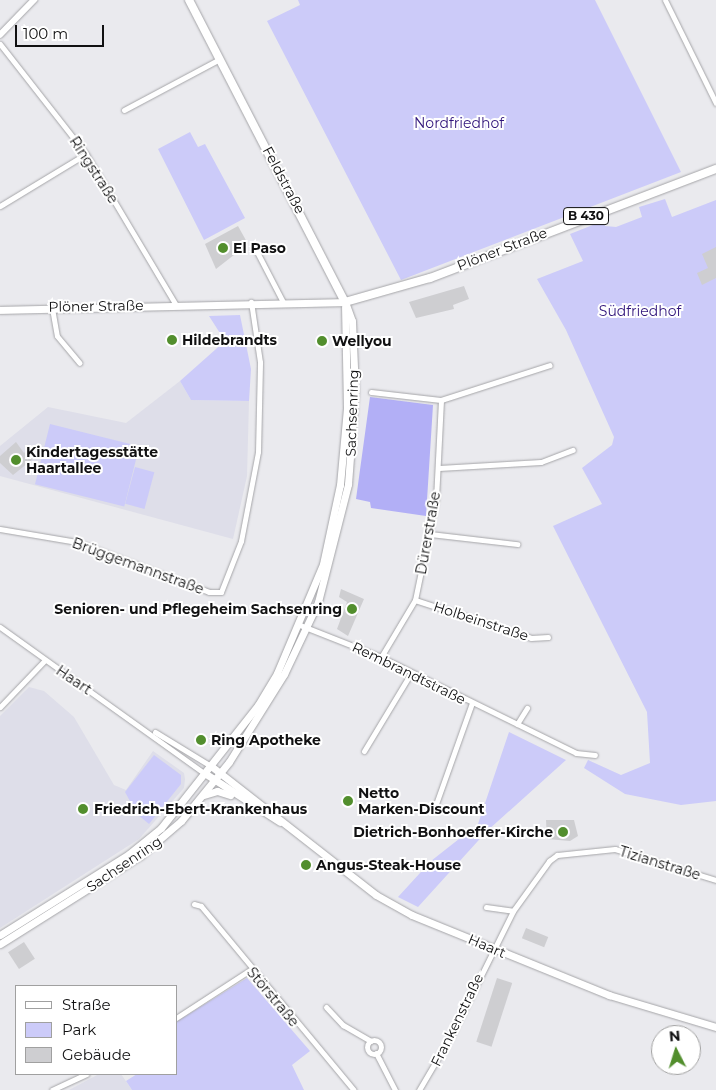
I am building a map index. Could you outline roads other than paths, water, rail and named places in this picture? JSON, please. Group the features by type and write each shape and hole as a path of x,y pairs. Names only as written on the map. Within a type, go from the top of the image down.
{"main road":[{"name":"Feldstraße","path":"189,0 345,302"},
{"name":"Plöner Straße","path":"0,310 251,302 345,302 430,278 716,169"},
{"name":"Sachsenring","path":"0,944 140,856 182,821 220,773 274,693 304,626 328,545 344,457 345,302"},
{"name":"Sachsenring","path":"0,934 137,849 206,774 258,705 304,626"},
{"name":"Haart","path":"211,766 280,822 376,895 492,948 610,995 716,1027"},
{"name":"Haart","path":"206,774 238,800 280,822"},
{"path":"204,795 218,791 238,800"}],"street":[{"path":"0,36 34,0"},
{"path":"665,0 716,103"},
{"name":"Ringstraße","path":"0,44 86,154 176,305"},
{"path":"124,110 220,59"},
{"path":"0,206 86,154"},
{"path":"255,248 283,302"},
{"name":"Brüggemannstraße","path":"0,530 77,542 216,593 227,587 241,541 258,452 260,362 251,302"},
{"path":"52,307 57,336 80,362"},
{"path":"371,392 441,400 550,365"},
{"name":"Dürerstraße","path":"381,657 415,600 430,534 439,468 441,400"},
{"path":"439,468 541,462 573,450"},
{"path":"430,534 517,544"},
{"name":"Holbeinstraße","path":"415,600 531,638 548,637"},
{"name":"Rembrandtstraße","path":"304,626 381,657 576,752 594,756"},
{"name":"Haart","path":"0,627 45,660 150,730 211,766"},
{"path":"0,707 45,660"},
{"path":"364,751 411,673"},
{"path":"436,804 472,703"},
{"path":"517,724 527,708"},
{"name":"Haart","path":"150,730 206,774"},
{"name":"Tizianstraße","path":"492,948 512,911 557,855 615,848 716,880"},
{"name":"Störstraße","path":"194,904 201,906 250,970 354,1090"},
{"path":"486,907 512,911"},
{"name":"Frankenstraße","path":"419,1090 454,1032 492,948"},
{"path":"178,1017 250,970"},
{"path":"326,1007 343,1025 371,1041 380,1043 376,1053"},
{"path":"371,1041 368,1049 376,1053 395,1090"},
{"path":"52,1090 84,1075"}],"place":[{"name":"El Paso","path":"223,248"},
{"name":"Hildebrandts","path":"172,340"},
{"name":"Wellyou","path":"322,341"},
{"name":"Kindertagesstätte Haartallee","path":"16,460"},
{"name":"Senioren- und Pflegeheim Sachsenring","path":"352,609"},
{"name":"Ring Apotheke","path":"201,740"},
{"name":"Netto Marken-Discount","path":"348,801"},
{"name":"Friedrich-Ebert-Krankenhaus","path":"83,809"},
{"name":"Dietrich-Bonhoeffer-Kirche","path":"563,832"},
{"name":"Angus-Steak-House","path":"306,865"}],"park label":[{"name":"Nordfriedhof","path":"459,123"},
{"name":"Südfriedhof","path":"640,311"}]}
